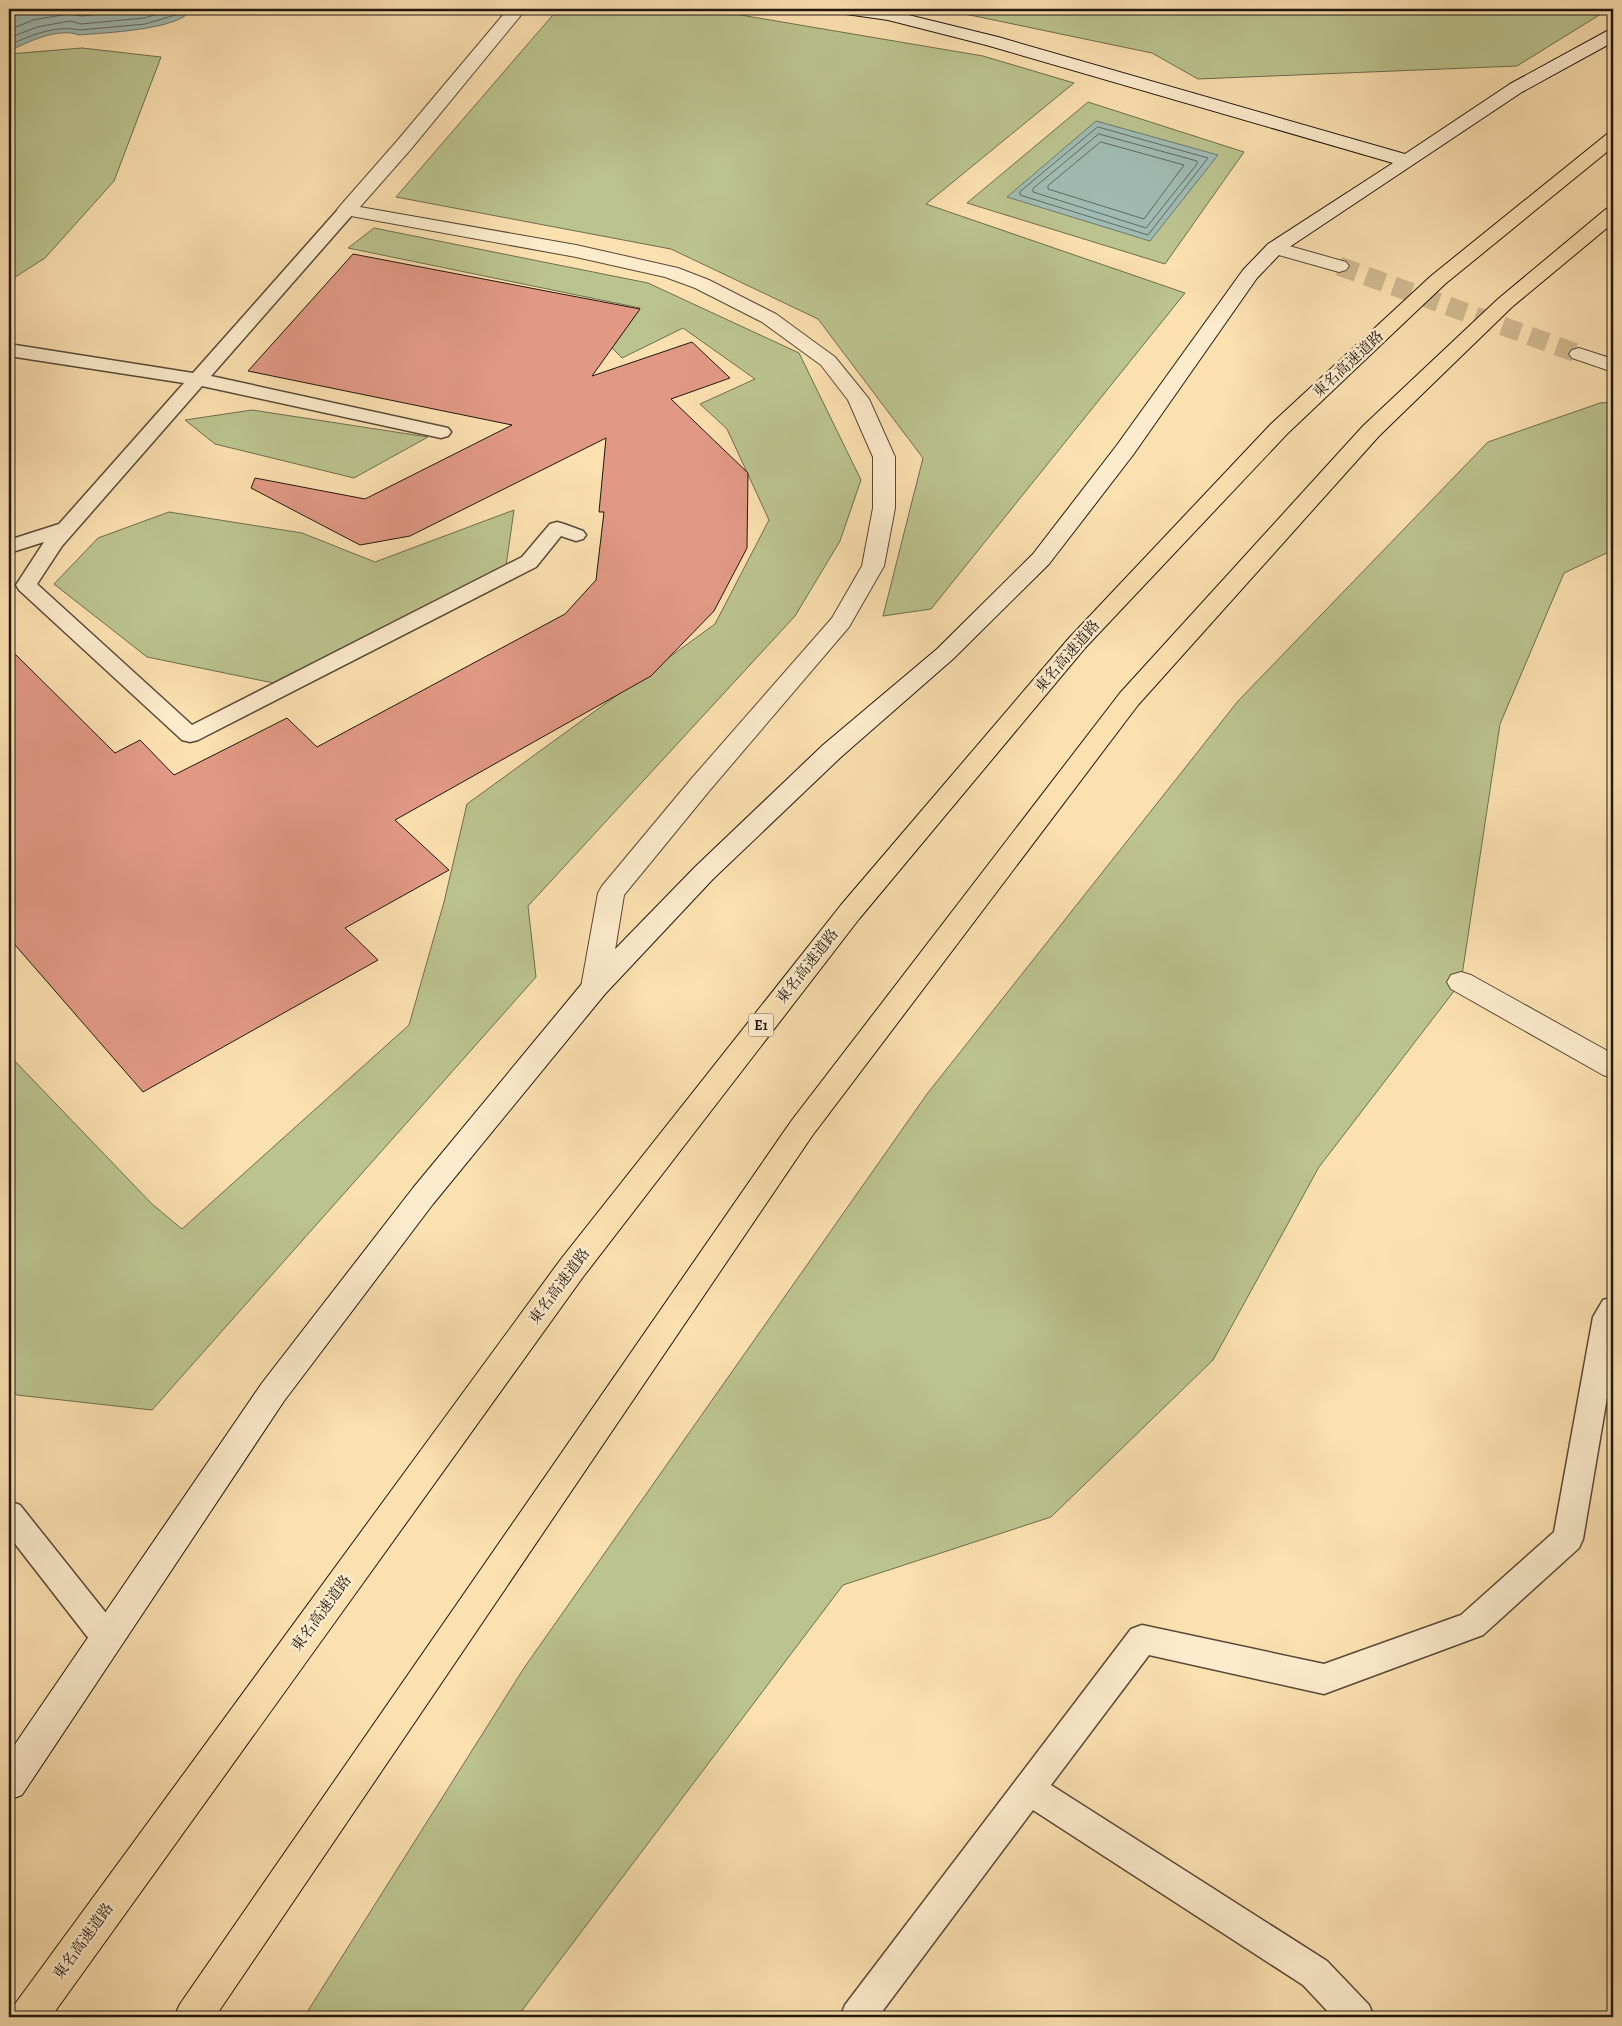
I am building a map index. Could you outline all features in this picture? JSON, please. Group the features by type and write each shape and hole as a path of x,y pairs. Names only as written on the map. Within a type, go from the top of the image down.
{"highway":[{"name":"東名高速道路","path":"28,2017 572,1268 850,912 1077,643 1280,429 1438,280 1613,138"},
{"path":"192,2017 802,1128 1129,699 1370,431 1505,304 1613,213"}],"street":[{"path":"347,210 404,146 516,9"},
{"path":"846,9 888,15 992,41 1408,161"},
{"path":"9,1784 273,1392 422,1196 595,987 704,873 832,751 945,654 1041,559 1125,450 1250,274 1275,248 1516,88 1613,35"},
{"path":"347,210 576,251 671,272 702,284 769,318 828,361 858,399 884,457 884,508 872,566 841,622 701,784 611,893 595,987"},
{"path":"1275,248 1339,266"},
{"path":"1578,354 1613,366"},
{"path":"1461,982 1613,1067"}],"lane":[{"path":"347,210 54,542 26,585 190,735 529,562 557,528 576,535"},
{"path":"9,350 198,379 441,432"},
{"path":"9,547 66,528"},
{"path":"857,2017 1142,1639 1324,1679 1472,1625 1568,1539 1607,1317 1613,1308"},
{"path":"9,1514 107,1638"},
{"path":"1029,1788 1315,1973 1357,2017"}],"green space":[{"path":"558,9 705,9 983,56 1074,83 926,204 1185,293 931,609 883,616 923,458 818,319 671,249 396,197"},
{"path":"941,9 1609,9 1517,66 1198,79 1152,53"},
{"path":"82,48 161,57 114,181 45,258 9,281 9,54"},
{"path":"1088,102 1244,152 1165,264 967,203"},
{"path":"374,228 648,283 799,353 861,480 840,541 795,616 528,906 536,977 152,1410 17,1395 9,1387 9,1055 152,1204 182,1229 409,1025 444,902 467,804 715,624 769,520 727,429 700,404 755,379 683,328 622,358 612,348 640,308 348,248"},
{"path":"1613,402 1613,550 1564,573 1500,724 1461,982 1319,1167 1213,1360 1051,1517 843,1585 517,2017 304,2017 524,1668 927,1094 1238,701 1488,442 1600,403"},
{"path":"252,410 428,437 354,478 215,444 185,420"},
{"path":"514,510 506,566 283,685 147,657 54,584 98,538 169,512 302,533 375,562"}],"water":[{"path":"9,9 191,9 185,16 158,26 79,35 71,33 53,34 9,51"},
{"path":"1096,121 1218,155 1150,241 1007,197"}],"building":[{"path":"353,254 640,309 592,376 692,342 730,378 671,399 748,473 747,548 714,611 651,676 395,820 449,870 345,928 378,960 143,1092 9,938 9,648 115,753 140,740 174,775 287,718 317,747 565,614 596,580 604,512 599,512 606,438 410,536 360,545 251,488 255,478 365,499 512,425 248,371"}],"tunnel":[{"path":"1339,266 1579,354"}]}
